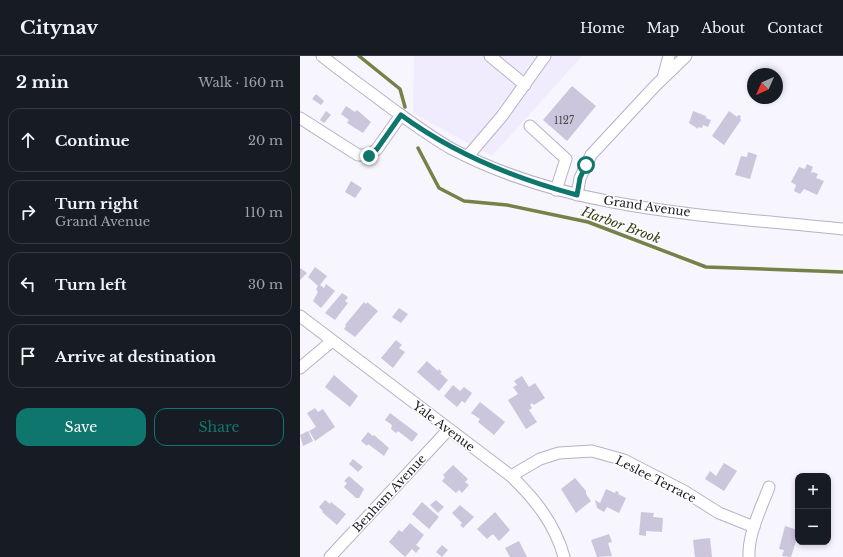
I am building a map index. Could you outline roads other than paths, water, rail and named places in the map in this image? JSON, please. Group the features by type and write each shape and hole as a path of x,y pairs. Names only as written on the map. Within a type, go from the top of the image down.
{"street":[{"name":"Grand Avenue","path":"322,56 422,131 468,156 527,181 577,195 690,213 843,229"},
{"path":"490,56 525,85"},
{"path":"468,156 525,85 545,56"},
{"path":"662,78 670,56"},
{"path":"577,195 580,178 591,155 662,78 670,73 686,56"},
{"path":"300,118 358,155 369,156 377,149 401,115"},
{"path":"530,126 566,159 556,190"},
{"name":"Yale Avenue","path":"300,316 448,430 511,476 541,507 561,546 564,557"},
{"path":"300,368 332,342"},
{"name":"Benham Avenue","path":"330,557 448,430"},
{"name":"Leslee Terrace","path":"511,476 540,458 559,453 592,451 624,460 684,491 719,513 754,527"},
{"path":"749,557 749,549 754,527 769,487"}],"waterway":[{"name":"Harbor Brook","path":"359,56 400,89 405,107"},
{"name":"Harbor Brook","path":"418,148 439,188 464,201 507,205 588,222 706,267 843,272"}]}
